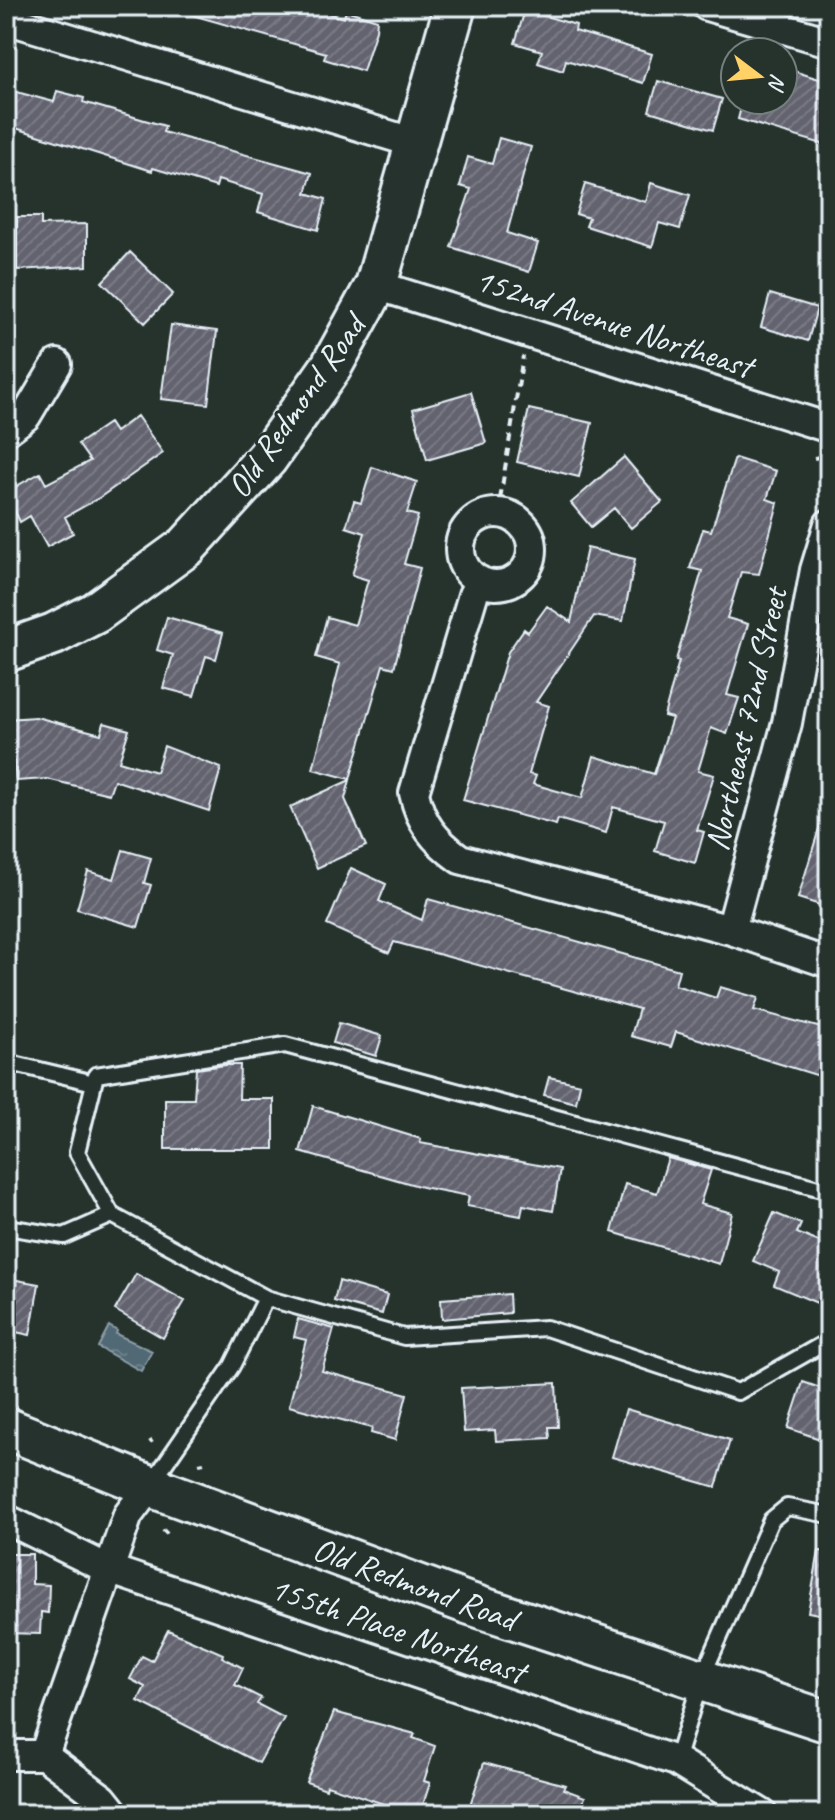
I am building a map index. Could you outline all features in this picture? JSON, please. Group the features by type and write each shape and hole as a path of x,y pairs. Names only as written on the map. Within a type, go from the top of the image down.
{"main road":[{"name":"Old Redmond Road","path":"6,651 54,634 95,613 187,546 267,458 331,367 376,285 455,6"},
{"name":"Old Redmond Road","path":"6,1428 150,1486 464,1602 829,1722"}],"street":[{"path":"707,6 829,42"},
{"path":"6,19 415,143"},
{"name":"152nd Avenue Northeast","path":"376,285 829,428"},
{"path":"6,431 26,416 57,364"},
{"path":"498,512 524,524 530,534 532,558 519,578 497,585 480,581 466,569 460,546 470,524 479,516 498,512"},
{"name":"Northeast 72nd Street","path":"731,930 787,723 815,570 829,524"},
{"path":"480,581 414,793 419,816 435,842 460,859 731,930 829,963"},
{"path":"44,1755 128,1515 150,1486"},
{"name":"155th Place Northeast","path":"6,1519 108,1569 676,1761 762,1814"},
{"path":"6,1755 44,1755 103,1799 115,1814"}],"lane":[{"path":"829,1191 285,1045 96,1075 77,1152 112,1215 266,1298 404,1337 546,1328 738,1392 821,1345 829,1347"},
{"path":"6,1062 94,1083"},
{"path":"6,1227 64,1236 112,1215"},
{"path":"150,1486 232,1366 266,1298"},
{"path":"676,1761 701,1680 771,1520 787,1507 829,1515"}],"path":[{"path":"498,512 523,353"}],"water":[{"path":"109,1326 117,1331 116,1334 152,1351 141,1371 98,1347"}],"building":[{"path":"178,6 305,6 344,18 346,10 377,20 363,71 324,59 326,53 178,11"},
{"path":"525,10 576,25 575,31 652,54 643,83 566,60 563,71 538,63 542,51 515,43"},
{"path":"799,73 829,82 829,146 738,119 739,116 799,116"},
{"path":"658,81 719,98 713,130 649,111"},
{"path":"9,90 54,102 57,91 84,98 83,102 165,126 163,132 312,173 306,193 326,199 318,230 258,212 263,194 218,180 216,187 153,168 152,171 6,125"},
{"path":"499,138 531,147 507,233 538,243 529,272 451,247 471,189 460,186 468,157 492,164"},
{"path":"651,183 690,195 680,229 659,223 652,247 586,226 589,218 576,214 585,184 646,202"},
{"path":"17,217 41,217 41,225 87,224 87,266 17,270"},
{"path":"130,252 173,294 145,323 102,282"},
{"path":"770,294 817,308 808,341 761,327"},
{"path":"171,325 217,331 208,404 161,399"},
{"path":"471,392 486,443 427,460 413,409"},
{"path":"529,409 592,423 579,477 517,462"},
{"path":"137,416 163,453 99,498 65,517 73,533 47,547 30,516 20,522 6,492 40,473 46,484 90,461 78,444 109,423 115,432"},
{"path":"624,457 662,502 631,528 614,508 591,527 571,503"},
{"path":"735,458 776,471 767,499 778,503 759,574 741,572 727,618 748,624 727,695 739,698 727,734 711,728 698,771 714,775 697,830 704,832 695,863 655,851 664,821 613,807 606,833 558,819 556,825 463,800 508,652 524,629 528,632 547,606 571,622 587,548 635,559 623,621 594,616 536,702 549,706 529,774 536,776 533,784 582,798 594,756 654,774 672,718 664,716 679,661 676,660 702,571 690,568 703,529 711,531"},
{"path":"372,467 417,482 407,513 418,516 404,564 420,568 394,668 383,665 350,779 313,769 340,664 316,657 327,617 355,625 368,580 352,575 365,533 346,527 354,501 361,503"},
{"path":"167,617 223,633 216,659 206,656 194,696 163,688 173,655 157,650"},
{"path":"36,717 101,734 104,723 129,730 119,761 156,772 164,746 221,768 209,811 114,780 109,794 47,779 16,781 14,761 6,762 6,719"},
{"path":"350,780 345,799 366,846 317,868 290,807"},
{"path":"824,812 829,812 829,908 798,898"},
{"path":"123,850 151,858 144,883 151,885 138,927 77,909 88,871 114,879"},
{"path":"351,868 386,884 379,901 422,920 428,899 679,970 675,985 716,998 720,987 758,998 754,1010 829,1030 829,1079 676,1032 671,1047 631,1036 639,1009 394,942 389,953 327,925"},
{"path":"339,1023 382,1036 376,1056 333,1043"},
{"path":"240,1065 239,1099 274,1099 274,1149 165,1149 165,1099 194,1099 196,1069"},
{"path":"549,1077 580,1084 576,1103 544,1095"},
{"path":"313,1106 421,1139 420,1143 560,1169 553,1211 523,1205 521,1216 467,1206 469,1196 422,1187 300,1152"},
{"path":"668,1158 711,1170 700,1204 732,1213 719,1264 612,1232 625,1184 657,1193"},
{"path":"774,1213 801,1224 797,1233 829,1246 829,1308 774,1285 779,1272 753,1261"},
{"path":"136,1274 185,1301 163,1338 115,1310"},
{"path":"6,1278 39,1284 30,1335 6,1330"},
{"path":"339,1281 387,1295 382,1314 334,1301"},
{"path":"509,1294 510,1313 442,1319 441,1299"},
{"path":"298,1319 334,1329 322,1371 407,1394 395,1440 371,1433 372,1428 289,1406 306,1340 294,1337"},
{"path":"803,1382 829,1391 829,1442 788,1428"},
{"path":"556,1383 558,1427 549,1427 550,1438 496,1441 495,1430 464,1432 461,1388"},
{"path":"626,1409 730,1440 716,1487 612,1457"},
{"path":"819,1551 829,1552 829,1616 808,1612"},
{"path":"6,1554 32,1554 32,1584 49,1585 48,1613 41,1612 40,1634 6,1633"},
{"path":"168,1630 223,1654 222,1657 243,1668 235,1685 261,1698 257,1704 284,1718 259,1763 138,1701 145,1687 130,1679 142,1656 152,1661"},
{"path":"334,1712 415,1734 413,1738 435,1746 424,1781 430,1783 420,1814 397,1814 399,1809 327,1785 326,1789 306,1782"},
{"path":"484,1763 565,1785 563,1789 585,1797 579,1814 467,1814"}]}
